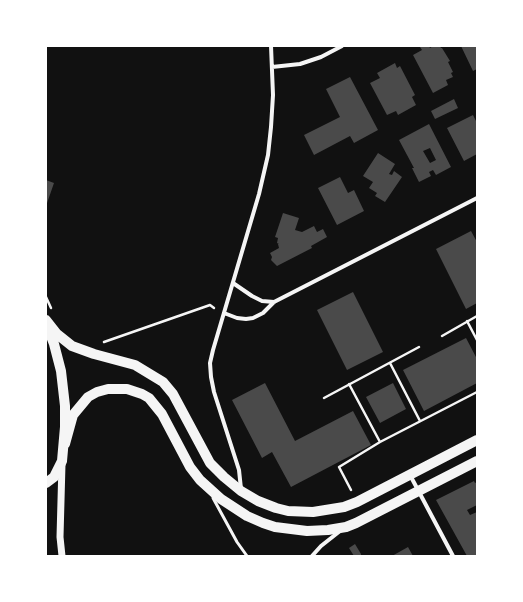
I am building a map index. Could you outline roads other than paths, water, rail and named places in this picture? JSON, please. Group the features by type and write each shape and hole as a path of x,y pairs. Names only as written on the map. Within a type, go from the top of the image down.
{"main road":[{"path":"46,320 57,334 72,346 94,354 135,365 163,382 173,394 210,463 241,491 258,501 288,511 313,512 344,507 357,502 477,440"},
{"path":"46,324 54,344 65,406 62,461 54,477 46,483"},
{"path":"64,444 73,415 88,397 97,392 108,389 117,388 135,391 150,398 162,414 190,467 210,490 247,516 275,527 307,531 328,530 346,527 356,523 477,461"}],"street":[{"path":"241,491 239,470 214,392 210,363 260,194 268,156 273,101 271,46"},
{"path":"272,67 300,64 321,57 342,46"},
{"path":"224,312 237,318 253,318 263,313 274,302 477,198"},
{"path":"233,283 262,301 274,302"},
{"path":"62,461 60,537 62,556"},
{"path":"409,474 453,556"},
{"path":"310,556 346,527"}],"lane":[{"path":"200,480 215,501 237,542 247,556"}]}
